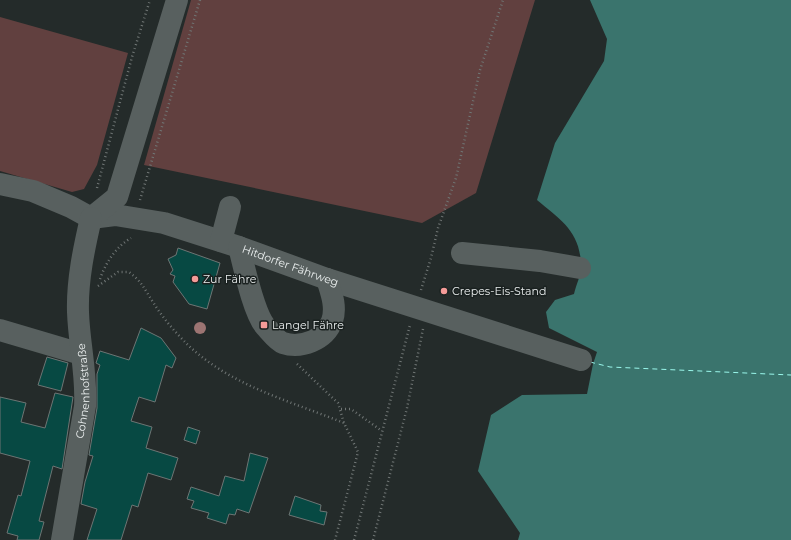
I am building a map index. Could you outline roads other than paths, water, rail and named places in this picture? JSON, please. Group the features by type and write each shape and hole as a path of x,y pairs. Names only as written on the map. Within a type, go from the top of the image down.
{"street":[{"path":"0,184 33,191 71,207 90,218 117,197 177,0"},
{"path":"230,207 230,244 248,282 264,325 282,342 299,345 311,342 324,333 332,321 334,303 327,279"},
{"name":"Hitdorfer Fährweg","path":"90,218 115,215 134,227 164,223 230,244 327,279 581,360"},
{"name":"Cohnenhofstraße","path":"62,540 85,406 86,386 78,304 90,218"},
{"path":"462,253 540,261 580,268"},
{"path":"0,330 82,354"}],"water":[{"path":"590,0 791,0 791,540 518,540 520,533 478,471 491,415 522,395 587,394 597,352 549,328 546,312 555,300 574,294 581,270 580,255 578,245 568,228 537,200 555,143 604,61 607,39"}],"place":[{"name":"Zur Fähre","path":"195,279"},
{"name":"Crepes-Eis-Stand","path":"444,291"},
{"name":"Langel Fähre","path":"264,325"}]}
